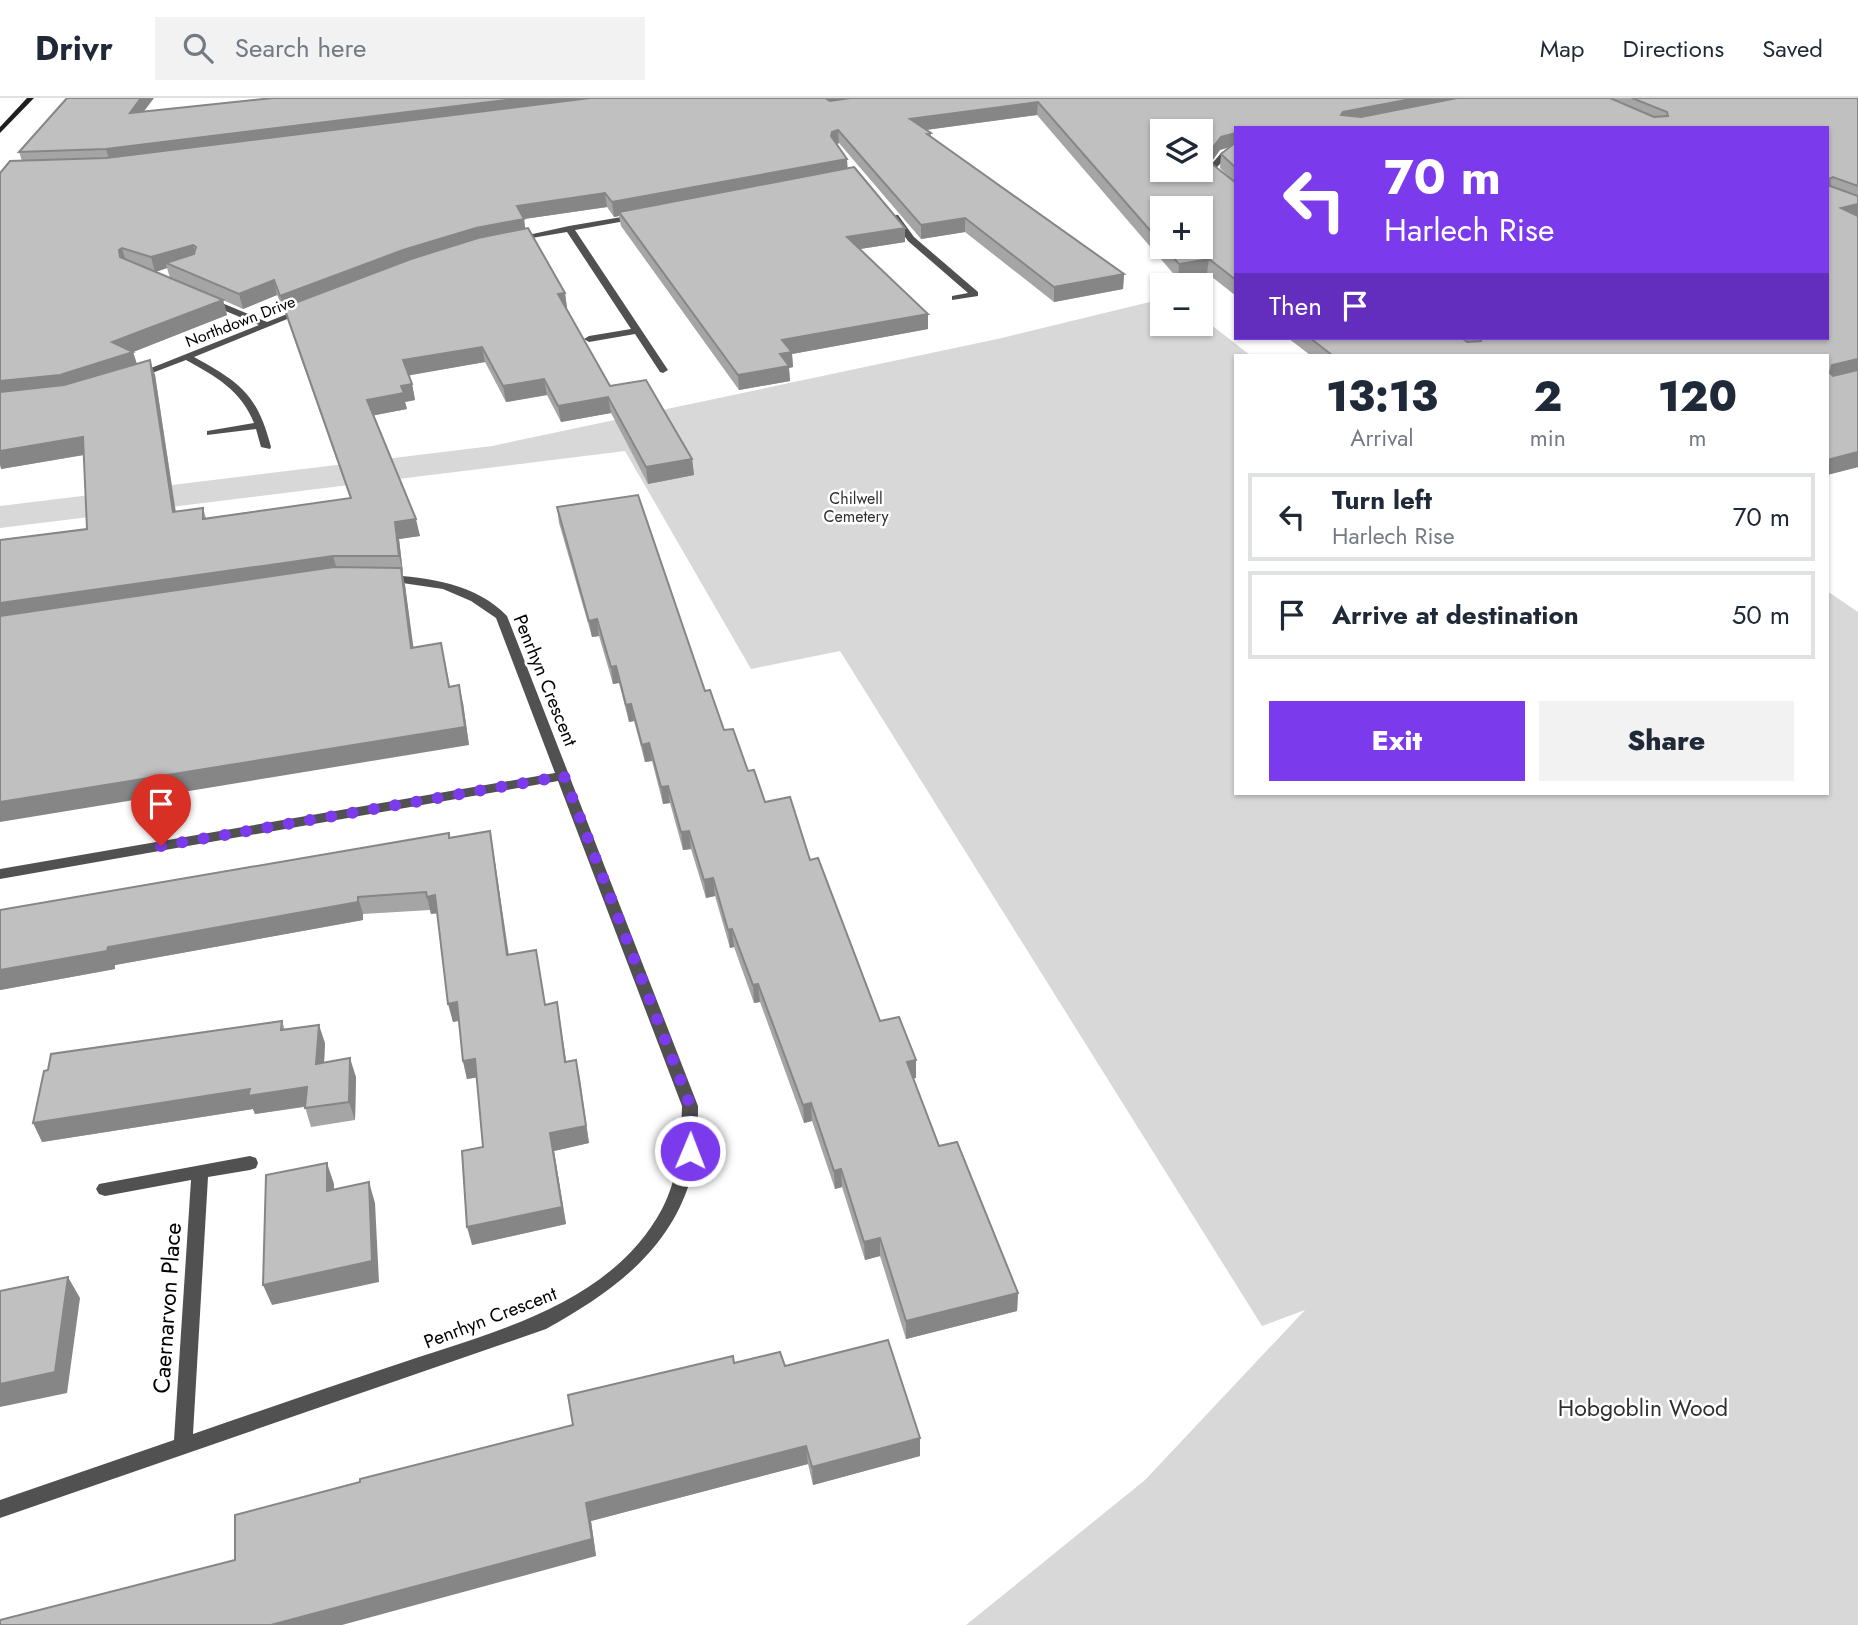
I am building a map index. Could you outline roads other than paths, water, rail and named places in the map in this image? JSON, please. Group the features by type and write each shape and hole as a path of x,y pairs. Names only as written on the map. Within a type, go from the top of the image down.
{"street":[{"path":"0,131 31,98"},
{"path":"1234,150 1225,154 1213,167 1215,174 1234,191"},
{"path":"501,242 652,213"},
{"path":"892,213 911,239 975,294 955,298"},
{"path":"569,228 663,370"},
{"path":"192,294 266,325"},
{"name":"Northdown Drive","path":"122,380 314,307"},
{"path":"589,340 637,331"},
{"path":"187,357 244,392 261,425 266,447"},
{"path":"211,433 261,425"},
{"name":"Penrhyn Crescent","path":"0,1509 540,1323 579,1303 616,1276 642,1252 667,1218 681,1189 690,1151 690,1105 501,616 470,594 454,588 427,581 368,578"},
{"path":"0,874 564,776"},
{"path":"105,1189 250,1163"},
{"name":"Caernarvon Place","path":"183,1447 200,1173"}],"park label":[{"name":"Chilwell Cemetery","path":"856,507"},
{"name":"Hobgoblin Wood","path":"1643,1408"}]}
